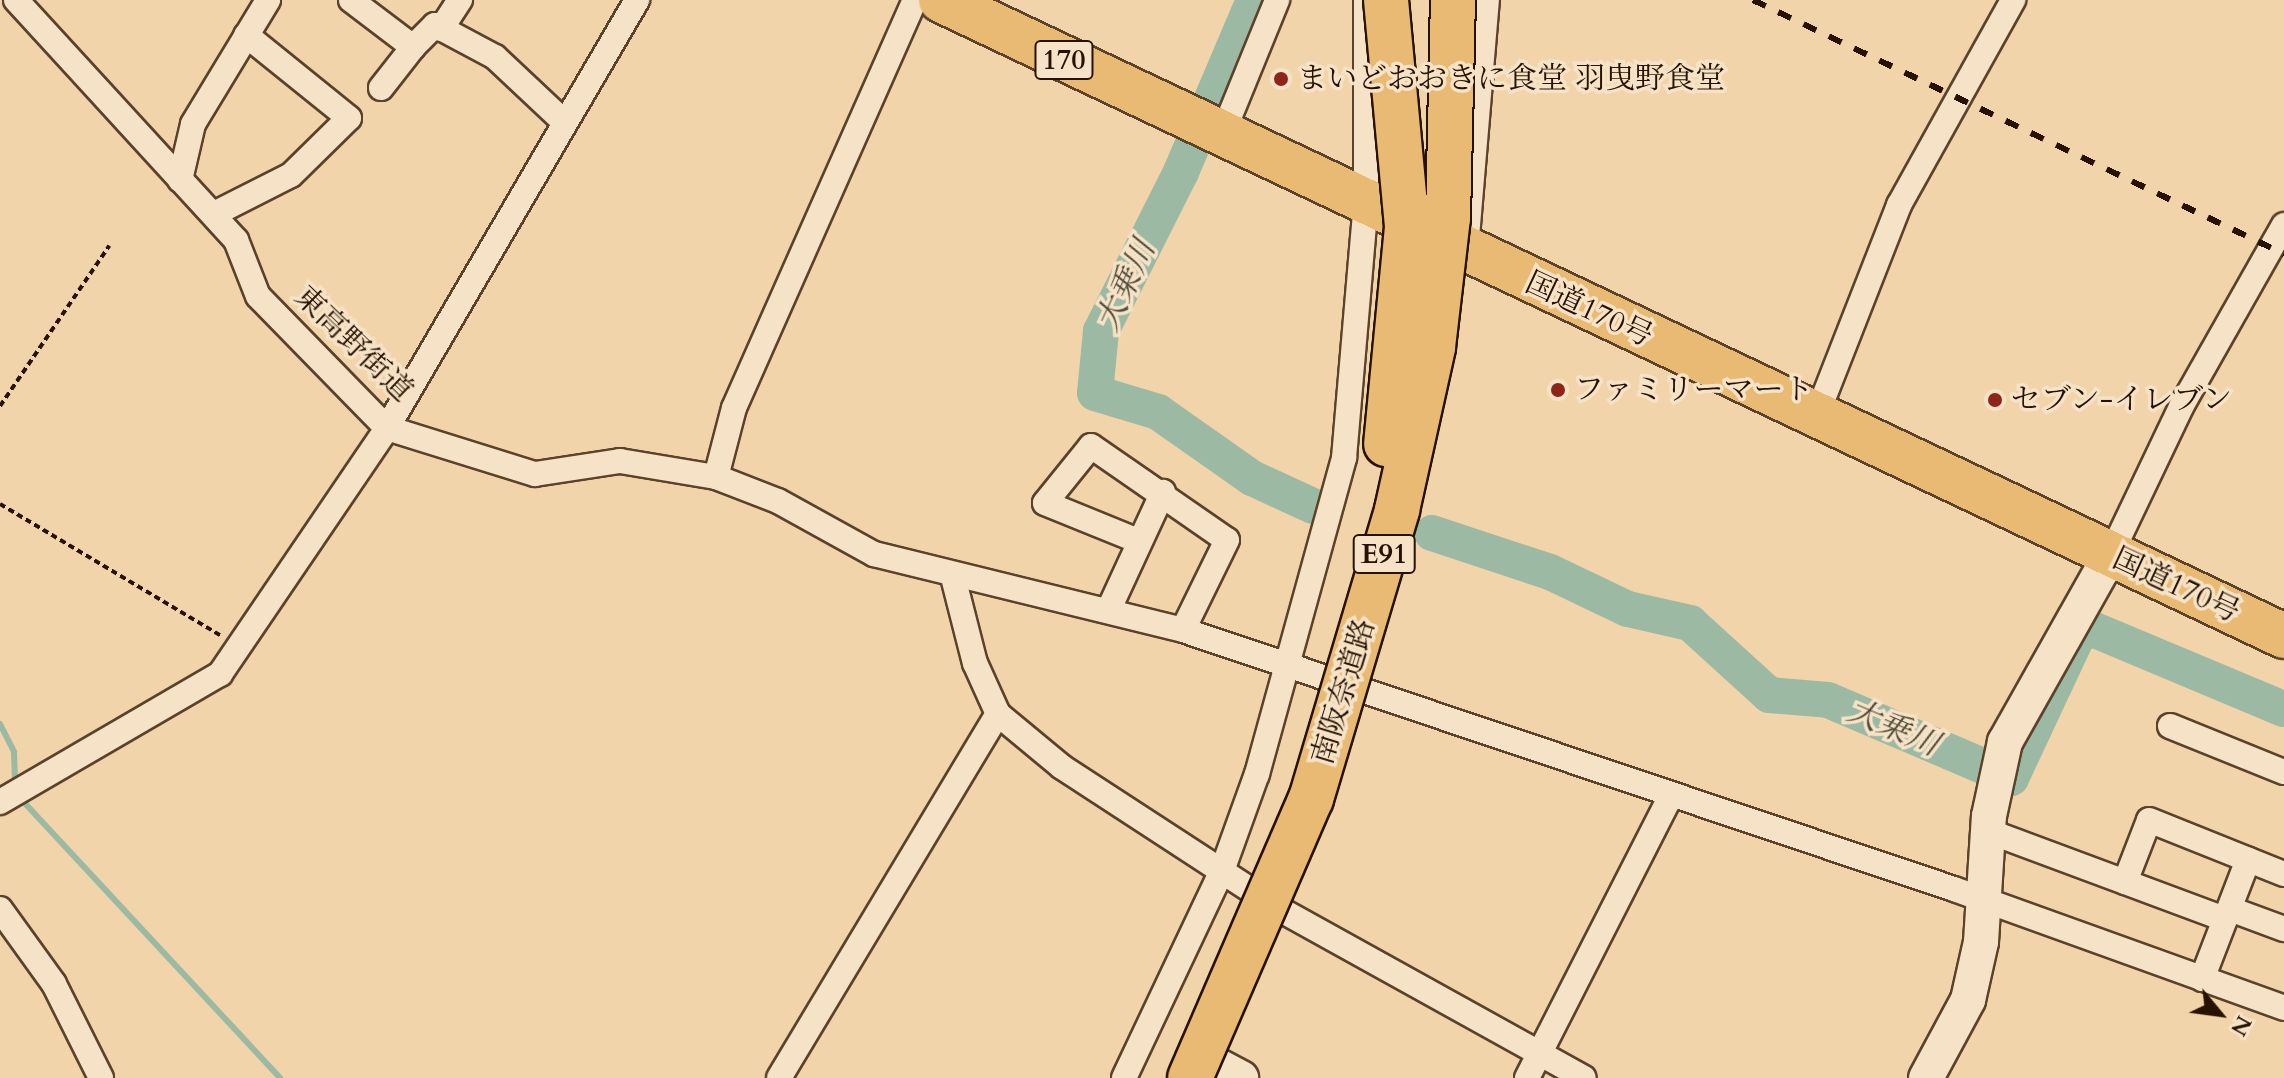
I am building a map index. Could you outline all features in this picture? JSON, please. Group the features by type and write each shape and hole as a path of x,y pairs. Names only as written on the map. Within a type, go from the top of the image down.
{"highway":[{"name":"国道170号","path":"941,0 1207,128 1366,199 1465,252 2284,636"},
{"path":"1372,549 1407,227 1386,0"},
{"name":"南阪奈道路","path":"1205,1075 1242,941 1297,799 1372,549 1414,341 1436,151 1441,0"},
{"name":"南阪奈道路","path":"1205,1075 1311,799 1393,525 1433,347 1451,165 1453,0"},
{"path":"1451,165 1474,0"}],"street":[{"name":"東高野街道","path":"16,0 236,240 258,296 387,428 535,474 620,461 716,477 778,501 874,554 953,577 1109,609 1183,630 1983,901 2284,1008"},
{"path":"180,180 193,124 268,0"},
{"path":"351,0 413,47"},
{"path":"441,29 460,0"},
{"path":"0,802 196,691 238,648 387,428 562,120 637,0"},
{"path":"716,477 734,408 915,0"},
{"path":"1207,128 1277,0"},
{"path":"1124,1078 1222,871 1288,665 1344,458 1366,199 1369,83 1366,0"},
{"path":"1205,1075 1281,910 1356,688 1424,469 1465,252 1487,0"},
{"path":"1816,417 1899,205 2013,0"},
{"path":"381,88 435,25 495,57 562,120"},
{"path":"214,214 291,175 349,118 246,35"},
{"path":"1926,1078 1968,1000 1983,901 1995,773 2110,556 2181,407 2284,225"},
{"path":"1136,540 1045,503 1091,446 1163,492 1227,540 1183,630"},
{"path":"1109,609 1136,540 1163,492"},
{"path":"953,577 975,663 998,714 1062,767 1281,910 1542,1051 1584,1078"},
{"path":"779,1078 998,714"},
{"path":"2170,726 2284,772"},
{"path":"1527,1078 1670,797"},
{"path":"2125,882 2149,820 2284,874"},
{"path":"1988,831 2125,882 2284,929"},
{"path":"2202,979 2248,860"},
{"path":"0,909 54,984 101,1078"}],"path":[{"path":"0,406 109,246"},
{"path":"0,504 238,648"}],"waterway":[{"name":"大乗川","path":"1254,0 1181,172 1101,331 1095,393 1158,412 1252,478 1313,506"},
{"name":"大乗川","path":"1432,533 1550,572 1628,609 1690,623 1769,695 1828,700 2011,778 2077,637 2090,628 2284,709"},
{"path":"0,724 14,752 15,785"},
{"path":"20,798 280,1078"}],"railway":[{"path":"1753,0 2284,254"}],"place":[{"name":"まいどおおきに食堂 羽曳野食堂","path":"1281,79"},
{"name":"ファミリーマート","path":"1558,390"},
{"name":"セブン-イレブン","path":"1995,400"}]}
